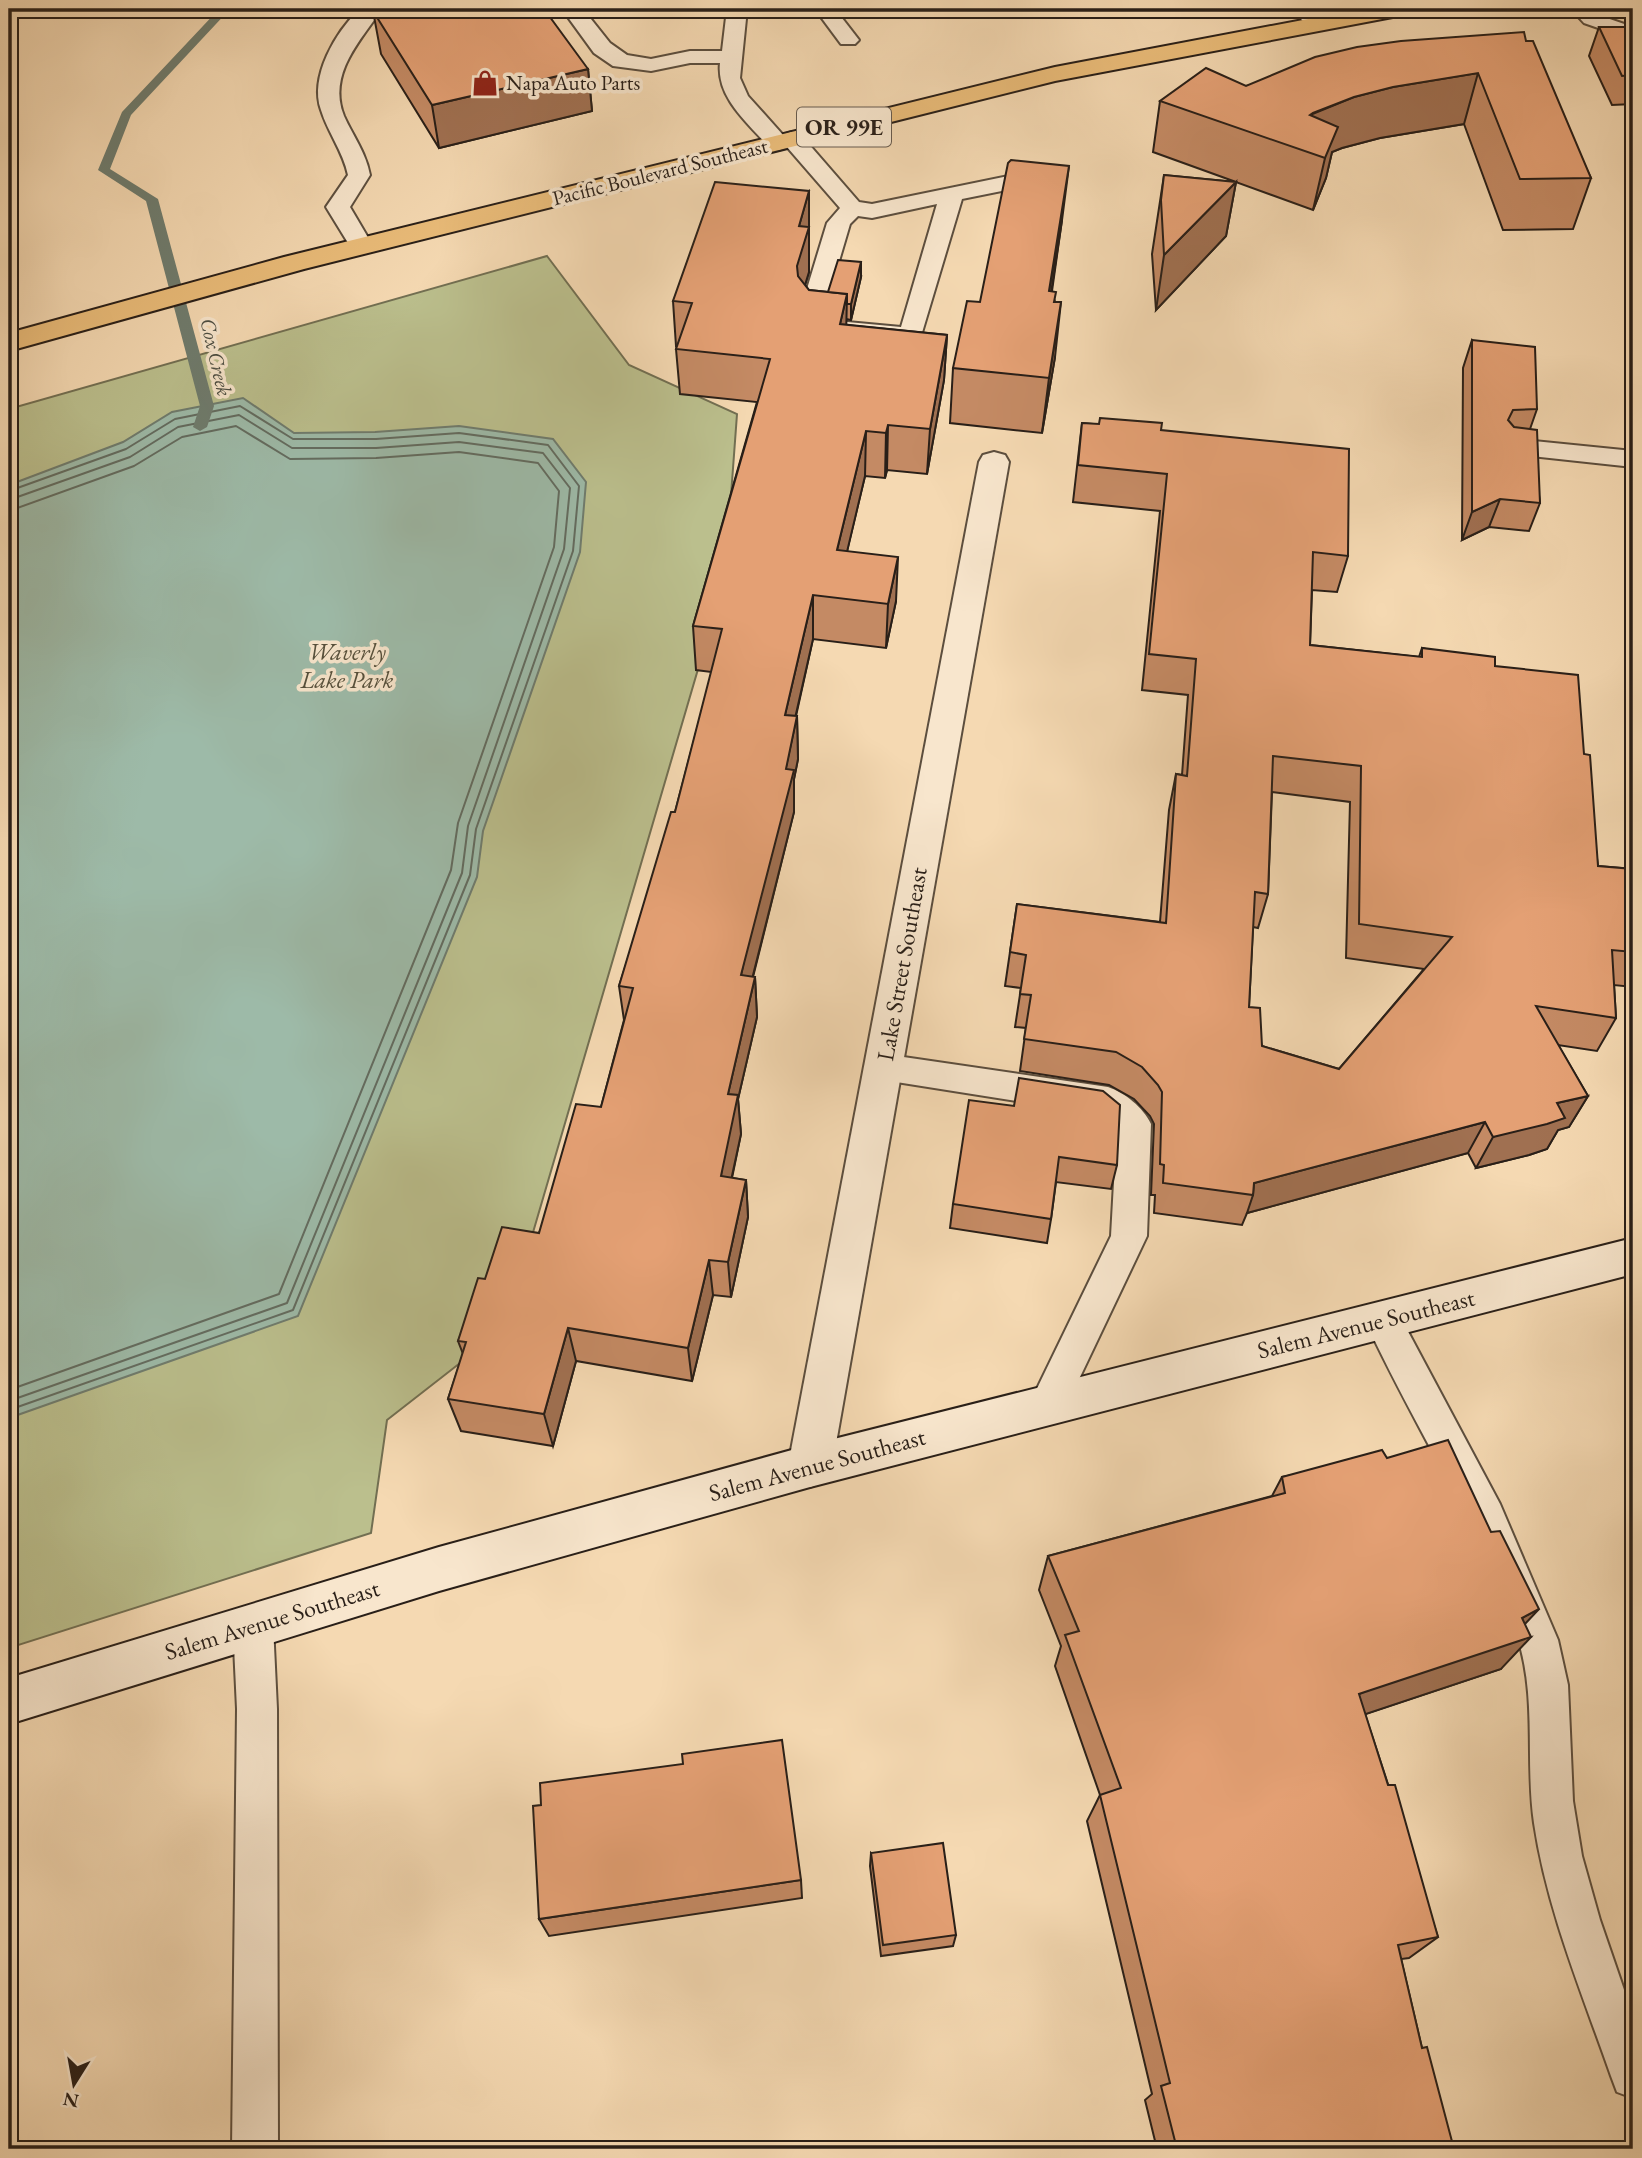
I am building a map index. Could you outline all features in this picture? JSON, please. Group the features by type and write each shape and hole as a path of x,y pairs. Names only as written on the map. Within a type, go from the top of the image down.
{"highway":[{"name":"Pacific Boulevard Southeast","path":"9,341 294,263 1055,74 1309,17 1398,9"}],"main road":[{"name":"Lake Street Southeast","path":"810,1466 994,462"},
{"name":"Salem Avenue Southeast","path":"9,1701 439,1569 810,1466 1633,1256"}],"lane":[{"path":"361,246 338,207 359,176 358,161 329,104 331,78 349,33 372,9"},
{"path":"572,9 601,48 621,61 651,65 690,57 732,57"},
{"path":"737,9 729,78 738,98 852,208 872,211 1033,177"},
{"path":"825,9 848,40"},
{"path":"1586,14 1633,34"},
{"path":"852,208 839,223 811,312 813,321 819,327 902,336 912,331 952,194"},
{"path":"1513,447 1633,459"},
{"path":"883,1068 1108,1101 1134,1124 1129,1236 1048,1405"},
{"path":"1383,1320 1493,1534 1538,1641 1551,1698 1554,1820 1569,1895 1633,2076"},
{"path":"253,1625 257,1709 255,2149"}],"green space":[{"name":"Waverly Lake Park","path":"547,256 629,365 737,414 725,577 505,1328 387,1420 371,1533 9,1648 9,409"}],"water":[{"path":"243,398 294,433 375,432 459,426 553,439 586,482 580,552 483,831 477,877 298,1316 9,1418 9,485 123,442 172,412"}],"building":[{"path":"544,9 588,69 432,105 373,11"},
{"path":"1599,27 1633,27 1633,75 1622,76"},
{"path":"1524,32 1526,41 1533,41 1591,178 1520,179 1478,73 1393,87 1354,97 1313,113 1310,115 1338,127 1325,158 1160,101 1206,68 1246,86 1315,57 1357,47"},
{"path":"1011,160 1069,166 1049,291 1056,292 1054,302 1061,302 1049,378 953,368 967,301 980,302 1008,163"},
{"path":"1164,175 1236,182 1164,255 1161,200"},
{"path":"715,182 809,191 799,226 809,227 797,266 798,276 809,290 847,294 840,324 947,335 930,429 888,425 886,433 866,431 837,550 898,557 888,604 813,595 785,715 797,716 786,769 794,770 741,975 755,977 728,1094 738,1095 721,1176 746,1180 728,1262 709,1260 688,1348 568,1328 544,1414 448,1399 466,1342 458,1341 478,1278 485,1279 502,1227 539,1233 576,1104 601,1107 633,988 619,986 671,812 675,812 722,629 693,626 770,359 676,349 692,303 673,301"},
{"path":"838,260 861,262 851,304 847,304 847,294 828,292"},
{"path":"1472,340 1535,347 1537,409 1513,410 1508,420 1514,427 1537,430 1540,503 1500,499 1472,512"},
{"path":"1100,418 1162,423 1161,430 1349,449 1348,556 1313,552 1310,645 1422,657 1422,648 1495,657 1495,666 1578,675 1584,754 1590,755 1598,866 1633,869 1633,952 1612,950 1616,1018 1536,1006 1588,1096 1557,1103 1565,1118 1493,1137 1485,1122 1254,1183 1253,1195 1163,1183 1164,1165 1160,1164 1162,1092 1142,1067 1116,1052 1024,1039 1031,995 1020,994 1026,955 1010,952 1017,904 1166,923 1176,774 1187,776 1196,659 1149,654 1167,474 1078,465 1082,423 1099,424","holes":["1273,756 1361,766 1359,924 1452,937 1339,1069 1262,1046 1260,1008 1249,1007 1255,892 1268,894"]},
{"path":"1019,1078 1103,1091 1120,1105 1117,1165 1059,1157 1051,1219 953,1204 969,1100 1014,1106"},
{"path":"1448,1440 1491,1532 1500,1531 1539,1609 1522,1618 1531,1637 1359,1694 1388,1785 1395,1785 1438,1937 1398,1945 1422,2048 1427,2047 1454,2149 1177,2149 1161,2086 1170,2083 1100,1795 1121,1788 1065,1635 1079,1631 1048,1556 1285,1493 1282,1477 1382,1450 1387,1458"},
{"path":"782,1740 801,1880 539,1919 533,1806 541,1805 540,1783 683,1764 682,1754"},
{"path":"943,1843 956,1935 883,1945 871,1853"}],"waterway":[{"name":"Cox Creek","path":"200,427 207,406 152,199 104,170 126,114 225,9"}],"place":[{"name":"Napa Auto Parts","path":"485,83"}]}
